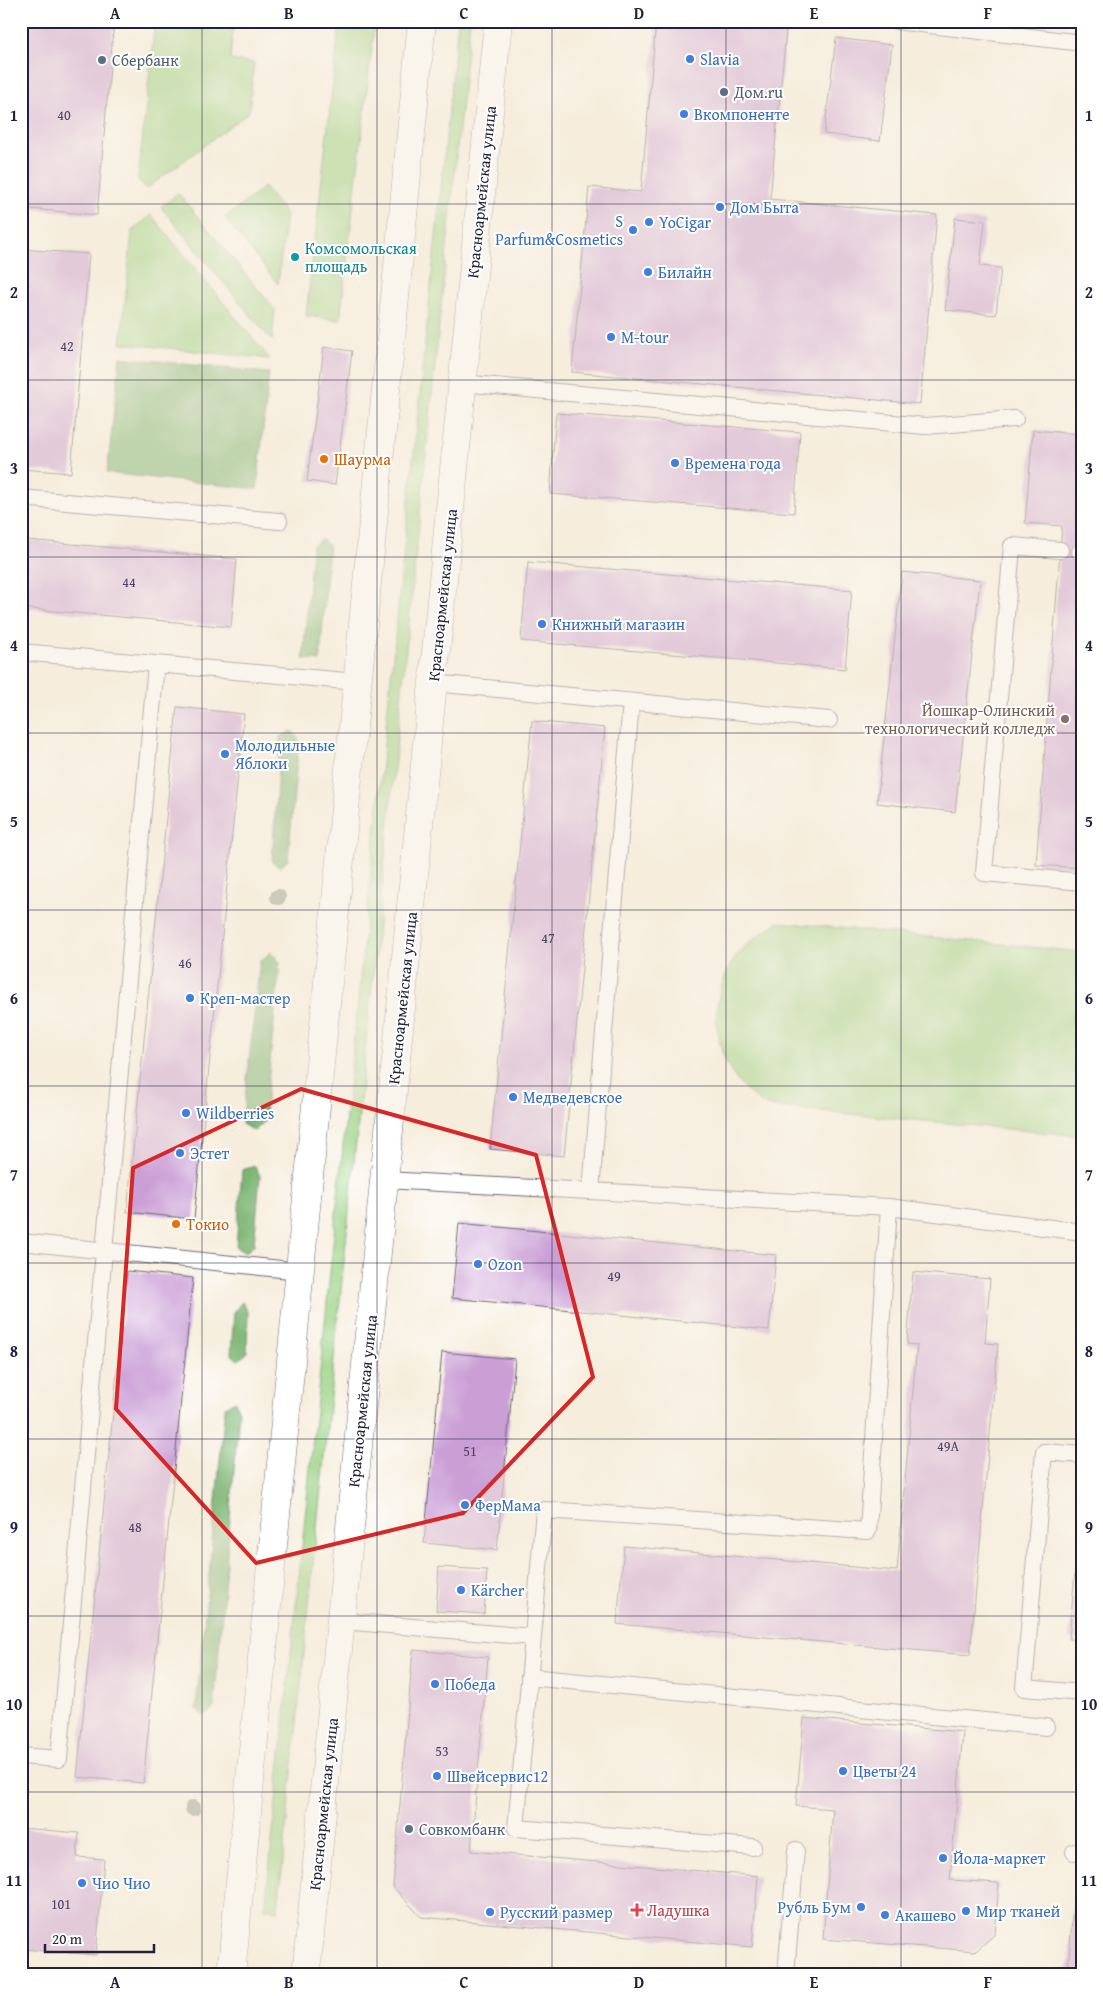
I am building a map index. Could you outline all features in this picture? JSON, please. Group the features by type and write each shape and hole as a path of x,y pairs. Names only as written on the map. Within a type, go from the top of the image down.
{"main road":[{"path":"232,1975 422,21"},
{"name":"Красноармейская улица","path":"306,1975 498,21"}],"lane":[{"path":"896,21 1082,43"},
{"path":"462,383 925,426 1015,419"},
{"path":"21,498 279,521"},
{"path":"1060,550 1012,546 984,873 1082,882"},
{"path":"21,652 357,682"},
{"path":"21,1756 59,1759 156,664"},
{"path":"433,682 829,720"},
{"path":"592,1192 631,702"},
{"path":"384,1180 889,1207 1082,1232"},
{"path":"753,1847 516,1828 544,1510 868,1531 889,1207"},
{"path":"21,1242 300,1271"},
{"path":"1082,1455 1044,1452 1024,1688 1082,1693"},
{"path":"340,1621 533,1637"},
{"path":"529,1677 1046,1727"},
{"path":"786,1975 796,1850"}],"highlighted area":[{"path":"301,1089 536,1155 593,1377 463,1513 256,1563 116,1409 133,1168"}],"green space":[{"path":"155,21 234,21 230,60 254,63 249,112 146,189 138,179"},
{"path":"340,21 375,21 340,320 306,316"},
{"path":"458,21 470,21 278,1910 265,1909"},
{"path":"264,187 286,214 278,284 225,218"},
{"path":"178,193 275,310 272,341 161,207"},
{"path":"151,215 270,359 121,343 132,231"},
{"path":"120,357 269,373 257,489 107,473"},
{"path":"321,539 329,545 320,661 303,659 312,546"},
{"path":"292,731 299,740 288,860 280,867 272,862 280,737"},
{"path":"779,922 1082,952 1082,1136 766,1106 745,1089 725,1060 717,1026 717,1008 720,990 726,973 739,952"},
{"path":"271,952 280,962 264,1122 254,1131 242,1124 260,961"},
{"path":"255,1166 260,1176 254,1245 245,1253 236,1247 242,1170"},
{"path":"242,1302 248,1312 247,1353 238,1360 231,1354 234,1312"},
{"path":"235,1401 239,1412 214,1708 204,1716 196,1709 225,1407"}],"building":[{"path":"21,21 114,21 97,215 21,208"},
{"name":"Дом Быта","path":"656,21 787,21 770,199 937,215 920,404 572,372 589,187 641,192"},
{"path":"836,38 892,45 880,141 824,134"},
{"path":"955,218 985,221 980,266 1001,268 996,315 945,310"},
{"path":"21,249 89,254 71,473 21,469"},
{"path":"324,347 352,351 335,485 307,481"},
{"name":"Времена года","path":"556,413 800,432 794,513 550,494"},
{"name":"Йошкар-Олинский технологический колледж","path":"1033,430 1082,434 1082,533 1079,573 1082,573 1082,868 1036,865 1062,526 1025,523"},
{"path":"27,540 237,559 231,627 21,608"},
{"path":"528,562 852,590 845,669 521,641"},
{"path":"902,572 980,580 955,812 877,803"},
{"path":"177,707 244,714 194,1219 127,1212"},
{"path":"532,721 605,728 564,1156 490,1149"},
{"path":"459,1223 776,1255 769,1330 452,1298"},
{"path":"127,1271 193,1278 143,1783 77,1777"},
{"path":"913,1272 990,1279 985,1343 998,1344 970,1655 617,1624 624,1546 897,1571 917,1345 907,1344"},
{"path":"442,1352 515,1359 497,1550 424,1543"},
{"path":"1080,1515 1082,1515 1082,1640 1069,1639"},
{"name":"Kärcher","path":"439,1567 487,1570 484,1614 436,1611"},
{"path":"413,1650 488,1657 471,1851 758,1876 752,1947 421,1917 393,1887"},
{"path":"804,1718 963,1732 950,1880 999,1883 995,1934 976,1951 823,1939 833,1809 796,1806"},
{"path":"21,1828 79,1833 77,1857 104,1859 96,1955 21,1949"},
{"path":"1074,1895 1082,1896 1082,1971 1068,1970"}],"place":[{"name":"Slavia","path":"690,59"},
{"name":"Сбербанк","path":"102,60"},
{"name":"Дом.ru","path":"724,92"},
{"name":"Вкомпоненте","path":"684,114"},
{"name":"Дом Быта","path":"720,207"},
{"name":"YoCigar","path":"649,222"},
{"name":"S Parfum&Cosmetics","path":"633,230"},
{"name":"Комсомольская площадь","path":"295,257"},
{"name":"Билайн","path":"648,272"},
{"name":"M-tour","path":"611,337"},
{"name":"Шаурма","path":"324,459"},
{"name":"Времена года","path":"675,463"},
{"name":"Книжный магазин","path":"542,624"},
{"name":"Йошкар-Олинский технологический колледж","path":"1065,719"},
{"name":"Молодильные Яблоки","path":"225,754"},
{"name":"Креп-мастер","path":"190,998"},
{"name":"Медведевское","path":"513,1097"},
{"name":"Wildberries","path":"186,1113"},
{"name":"Эстет","path":"180,1153"},
{"name":"Токио","path":"176,1224"},
{"name":"Ozon","path":"478,1264"},
{"name":"ФерМама","path":"465,1505"},
{"name":"Kärcher","path":"461,1590"},
{"name":"Победа","path":"435,1684"},
{"name":"Цветы 24","path":"843,1771"},
{"name":"Швейсервис12","path":"437,1776"},
{"name":"Совкомбанк","path":"409,1829"},
{"name":"Йола-маркет","path":"943,1858"},
{"name":"Чио Чио","path":"82,1883"},
{"name":"Рубль Бум","path":"861,1907"},
{"name":"Ладушка","path":"637,1910"},
{"name":"Мир тканей","path":"966,1911"},
{"name":"Русский размер","path":"490,1912"},
{"name":"Акашево","path":"885,1915"}]}
